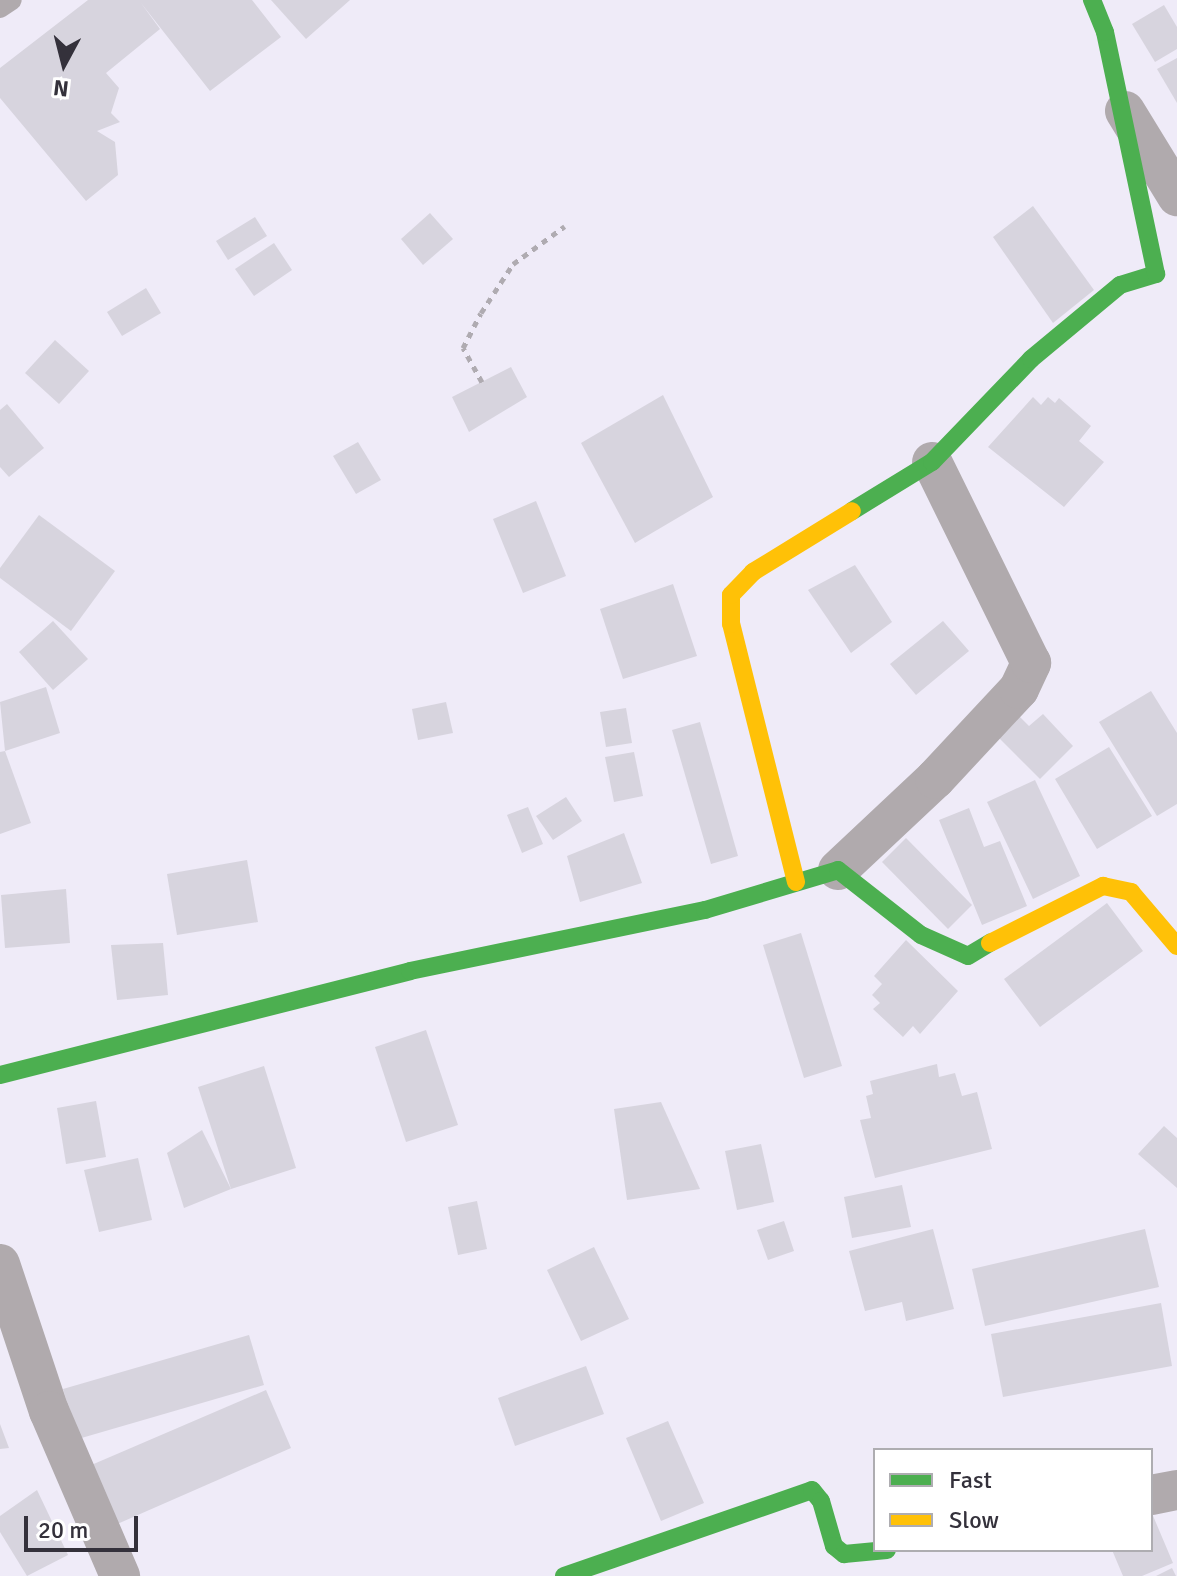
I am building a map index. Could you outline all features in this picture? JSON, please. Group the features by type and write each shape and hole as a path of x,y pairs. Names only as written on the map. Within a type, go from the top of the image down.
{"street":[{"path":"796,882 731,624 731,595 753,572 932,462 1031,359 1120,285 1156,274 1122,105 1092,0"},
{"path":"1122,105 1177,196"},
{"path":"0,1075 410,971 705,910 838,870 935,779 1019,689 1031,663 932,462"},
{"path":"838,870 921,935 947,951 968,956 1045,911 1103,886 1131,892 1177,946"},
{"path":"0,1264 49,1411 120,1576"},
{"path":"564,1576 812,1490 821,1501 834,1546 844,1554 873,1551"},
{"path":"1153,1495 1177,1490"}],"lane":[{"path":"0,8 12,0"}],"path":[{"path":"482,382 463,348 481,313 513,264 565,226"}],"building":[{"path":"88,0 252,0 281,37 210,91 141,3 160,29 106,73 119,88 111,113 120,122 97,131 115,142 118,175 86,201 0,98 0,68"},
{"path":"271,0 350,0 306,39"},
{"path":"1164,5 1177,27 1177,49 1155,62 1132,24"},
{"path":"1177,58 1177,103 1157,69"},
{"path":"1033,206 1094,290 1053,323 993,237"},
{"path":"430,213 453,239 423,265 401,239"},
{"path":"255,217 267,236 228,260 216,241"},
{"path":"274,243 292,270 254,296 235,269"},
{"path":"146,288 161,313 122,336 107,312"},
{"path":"55,340 89,371 59,404 25,373"},
{"path":"511,367 527,397 469,432 452,397"},
{"path":"663,395 713,497 635,543 581,443"},
{"path":"1033,397 1041,405 1048,397 1055,403 1059,398 1091,426 1079,441 1104,462 1064,507 988,447"},
{"path":"7,404 44,448 9,477 0,467 0,410"},
{"path":"358,442 381,480 356,494 333,456"},
{"path":"536,501 566,576 523,593 493,519"},
{"path":"39,515 115,571 71,631 0,578 0,568"},
{"path":"855,565 892,622 851,653 808,590"},
{"path":"673,584 697,656 623,679 600,609"},
{"path":"53,621 88,659 53,690 19,652"},
{"path":"943,621 969,651 916,695 890,664"},
{"path":"46,687 60,733 5,751 0,702"},
{"path":"1151,691 1177,733 1177,804 1157,816 1099,722"},
{"path":"446,702 453,733 418,740 412,709"},
{"path":"626,708 632,743 606,747 600,712"},
{"path":"1017,714 1029,726 1043,714 1073,746 1040,779 996,735"},
{"path":"700,722 738,856 711,864 672,730"},
{"path":"1109,747 1152,816 1097,849 1055,779"},
{"path":"5,751 31,823 0,834 0,752"},
{"path":"634,752 643,796 614,802 605,757"},
{"path":"1035,780 1080,876 1033,899 987,802"},
{"path":"566,797 582,821 553,840 536,816"},
{"path":"528,807 543,844 522,853 507,815"},
{"path":"969,808 984,847 1000,841 1027,906 982,925 939,820"},
{"path":"624,833 642,883 580,902 567,856"},
{"path":"906,838 972,905 948,929 882,862"},
{"path":"247,860 258,922 177,935 167,874"},
{"path":"66,889 70,943 5,948 1,895"},
{"path":"1107,903 1143,951 1040,1027 1004,979"},
{"path":"801,933 842,1066 804,1078 763,945"},
{"path":"906,940 958,991 920,1034 913,1026 903,1037 873,1009 880,1003 872,995 882,984 874,976"},
{"path":"163,943 168,995 117,1000 111,945"},
{"path":"426,1030 458,1125 406,1142 375,1047"},
{"path":"937,1064 939,1077 955,1073 962,1096 977,1092 992,1149 875,1178 860,1120 871,1118 866,1096 873,1094 870,1081"},
{"path":"264,1066 296,1168 231,1189 198,1087"},
{"path":"96,1101 106,1157 66,1164 57,1108"},
{"path":"661,1102 700,1189 627,1200 614,1109"},
{"path":"1164,1126 1177,1138 1177,1188 1138,1154"},
{"path":"202,1130 231,1189 184,1208 167,1153"},
{"path":"761,1144 774,1202 737,1210 725,1151"},
{"path":"138,1158 152,1220 99,1232 84,1170"},
{"path":"902,1185 911,1227 852,1238 844,1197"},
{"path":"477,1201 487,1249 458,1255 448,1207"},
{"path":"784,1221 794,1251 768,1260 757,1230"},
{"path":"933,1229 954,1309 906,1321 902,1302 865,1311 849,1251"},
{"path":"1145,1229 1159,1287 985,1326 972,1269"},
{"path":"594,1247 629,1319 581,1341 547,1270"},
{"path":"1161,1303 1172,1366 1003,1397 991,1334"},
{"path":"249,1335 264,1385 78,1439 63,1389"},
{"path":"586,1366 604,1414 515,1446 498,1398"},
{"path":"266,1390 291,1448 115,1525 89,1466"},
{"path":"668,1421 704,1503 661,1521 626,1438"},
{"path":"0,1424 9,1448 0,1449"},
{"path":"37,1490 68,1555 27,1576 0,1532 0,1516"},
{"path":"1153,1516 1173,1563 1142,1576 1123,1576 1113,1552 1153,1552"},
{"path":"1172,1568 1176,1576 1156,1576"}],"traffic: fast":[{"path":"852,511 932,462 1031,359 1120,285 1156,274 1105,32 1092,0"},
{"path":"0,1075 410,971 705,910 838,870 921,935 968,956 990,943"},
{"path":"564,1576 812,1490 821,1501 834,1546 844,1554 873,1551"}],"traffic: slow":[{"path":"796,882 731,624 731,595 753,572 852,511"},
{"path":"990,943 1103,886 1131,892 1177,946"}]}
